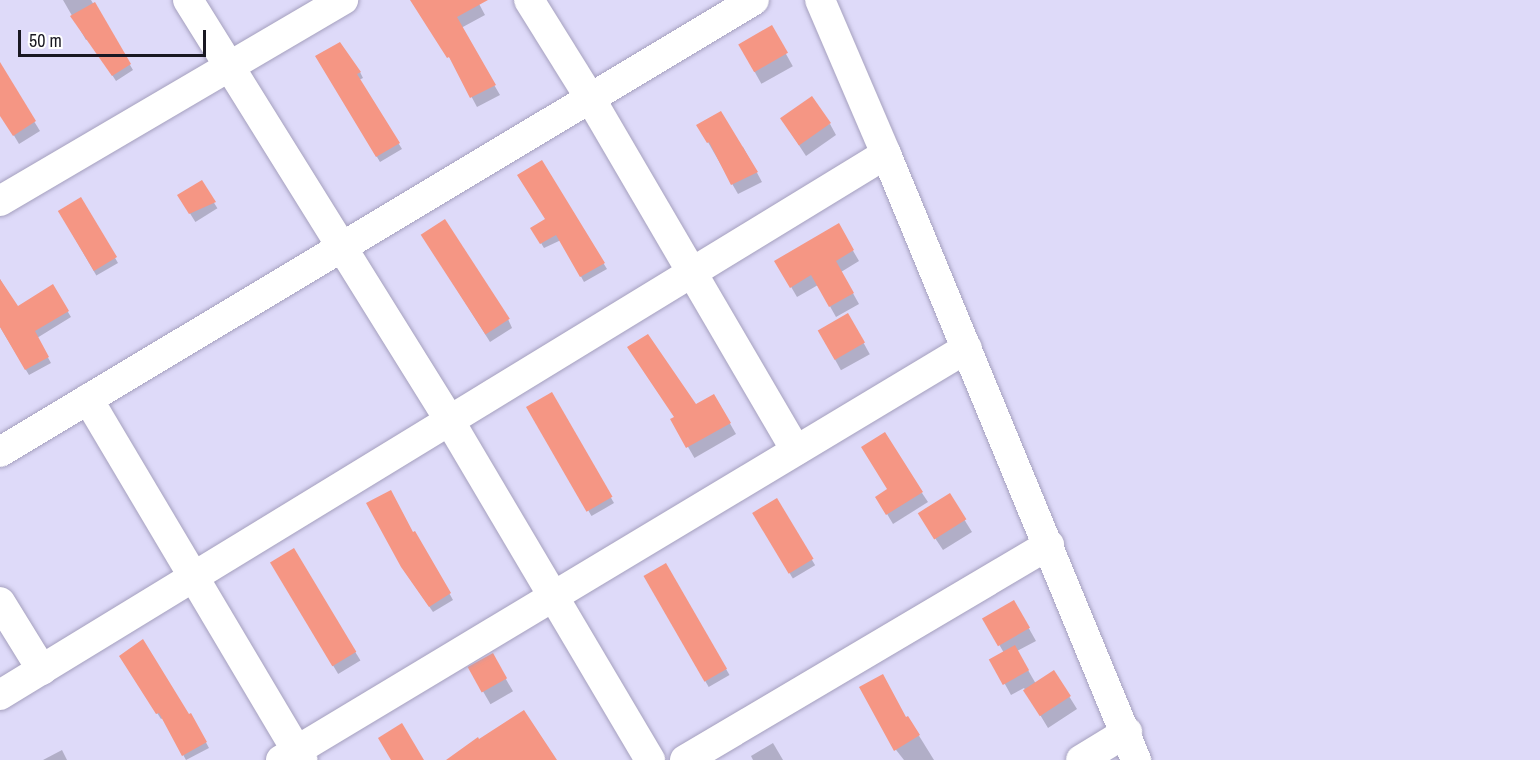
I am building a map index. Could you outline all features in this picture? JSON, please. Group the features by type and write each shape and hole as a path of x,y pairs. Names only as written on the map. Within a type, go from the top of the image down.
{"street":[{"path":"188,0 448,420 650,760"},
{"path":"0,201 344,0"},
{"path":"529,0 590,98 796,450"},
{"path":"0,452 754,0"},
{"path":"820,0 1132,746 1081,760"},
{"path":"0,695 886,154"},
{"path":"88,399 194,578 293,757 554,596 967,348"},
{"path":"685,760 1049,545"},
{"path":"0,602 42,670"}],"building":[{"path":"410,0 488,0 457,17 496,85 470,98 449,57 447,58"},
{"path":"95,2 131,64 112,76 70,16"},
{"path":"772,25 788,53 754,72 738,44"},
{"path":"340,42 361,72 357,74 400,143 376,157 315,56"},
{"path":"0,62 36,121 13,136 0,116"},
{"path":"812,96 831,123 799,145 780,118"},
{"path":"721,111 758,172 731,185 709,142 707,143 696,125"},
{"path":"542,160 605,263 580,277 556,235 540,244 530,228 545,219 517,175"},
{"path":"202,180 216,202 189,214 177,195"},
{"path":"81,197 117,257 94,271 58,211"},
{"path":"445,219 510,319 485,335 421,235"},
{"path":"839,223 854,250 836,261 854,293 829,307 811,275 790,288 774,261"},
{"path":"0,279 18,306 53,284 69,311 35,331 49,357 25,370 0,327"},
{"path":"848,313 865,342 835,360 818,330"},
{"path":"648,334 696,404 714,394 731,423 686,448 670,419 674,417 627,347"},
{"path":"552,392 612,497 587,512 526,407"},
{"path":"885,432 923,492 886,515 875,497 887,489 861,447"},
{"path":"391,490 413,532 415,531 451,593 429,607 401,567 366,503"},
{"path":"950,493 966,519 934,539 918,513"},
{"path":"777,498 814,559 789,574 752,513"},
{"path":"294,548 356,652 332,666 270,562"},
{"path":"666,563 727,669 704,682 643,576"},
{"path":"1014,600 1030,628 998,646 982,618"},
{"path":"143,639 207,742 182,756 159,713 156,714 119,656"},
{"path":"1015,645 1029,670 1003,685 989,660"},
{"path":"493,653 507,678 482,692 468,667"},
{"path":"1054,670 1071,696 1040,716 1023,690"},
{"path":"883,674 906,717 908,716 920,735 894,751 859,687"},
{"path":"524,710 557,760 446,760 478,737 479,739"},
{"path":"402,723 424,760 391,760 378,738"}]}
